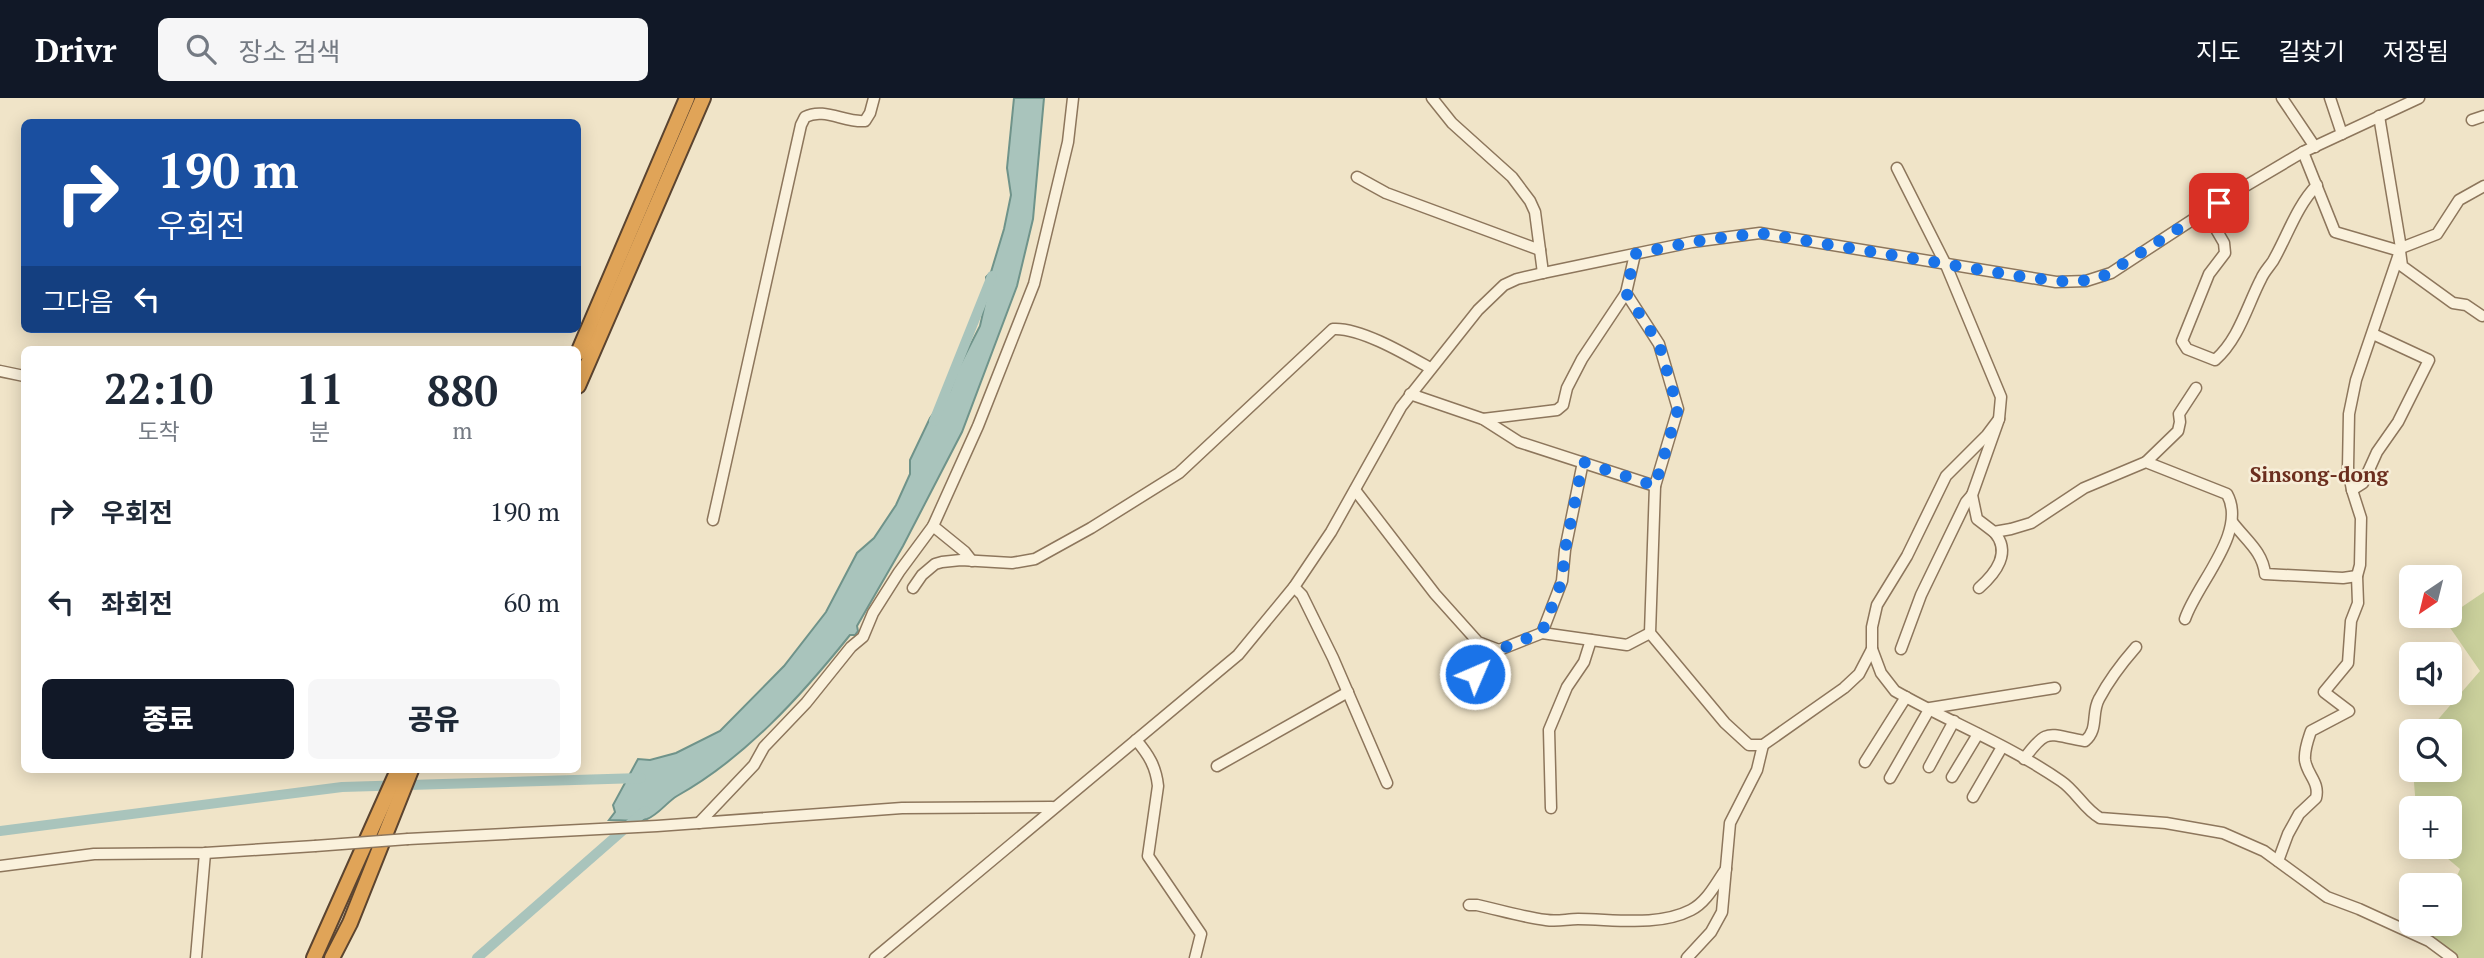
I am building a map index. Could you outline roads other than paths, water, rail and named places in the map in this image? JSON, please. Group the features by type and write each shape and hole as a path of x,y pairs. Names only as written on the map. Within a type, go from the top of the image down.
{"highway":[{"path":"581,346 687,98"},
{"path":"581,379 703,98"},
{"path":"314,958 397,773"},
{"path":"332,958 350,923 410,773"}],"street":[{"path":"713,520 801,125 805,117 820,113 865,121 874,98"},
{"path":"699,823 754,765 764,747 806,703 851,647 863,638 873,613 933,526 978,426 1034,284 1068,142 1073,98"},
{"path":"1432,98 1452,123 1512,177 1523,191 1535,212 1544,273"},
{"path":"2282,98 2315,147"},
{"path":"2330,98 2342,134"},
{"path":"875,958 1238,655 1294,587 1331,532 1410,394 1492,295 1517,279 1692,242 1759,233 2056,282 2099,279 2252,181 2303,152 2419,98"},
{"path":"2379,116 2402,266 2453,303 2466,305 2482,316"},
{"path":"2472,120 2484,116"},
{"path":"2303,152 2335,232 2401,250 2437,234 2459,200 2484,186"},
{"path":"1897,168 1946,265 2001,397 1999,419 1972,495 1966,502 1921,595 1901,649"},
{"path":"1357,177 1386,193 1540,250"},
{"path":"2206,212 2224,243 2225,253 2209,274 2182,341 2187,349 2215,360 2222,354 2245,318 2262,277 2273,261 2303,199 2317,185"},
{"path":"2278,860 2299,814 2316,798 2317,784 2305,762 2311,731 2349,711 2324,692 2348,663 2351,621 2358,603 2361,517 2348,468 2349,414 2356,380 2401,250"},
{"path":"1483,419 1558,410 1563,405 1567,388 1582,359 1626,293 1635,254"},
{"path":"1626,293 1659,344 1678,409 1655,486 1650,633 1742,740 1755,747 1763,745 1844,688 1859,674 1872,649"},
{"path":"913,588 922,575 935,564 950,561 1012,563 1035,559 1179,473 1333,329 1363,335 1430,368"},
{"path":"2352,490 2363,483 2377,452 2398,422 2429,360 2372,334"},
{"path":"0,371 21,375"},
{"path":"1994,532 2031,523 2084,488 2146,462 2178,431 2179,414 2196,388"},
{"path":"1410,394 1483,419 1519,442 1655,486"},
{"path":"1999,419 1987,435 1946,476 1907,556 1877,605 1872,627 1872,649 1888,684 1906,697 2063,782 2100,818 2166,823 2223,833 2264,851 2327,897 2429,940 2452,958"},
{"path":"1542,632 1562,581 1565,550 1583,462"},
{"path":"2146,462 2227,494 2234,523 2252,548 2258,551 2265,574 2343,579 2357,576"},
{"path":"1355,490 1435,594 1478,642 1499,650"},
{"path":"1972,495 1977,519 1994,532 2002,545 2001,559 1994,575 1979,588"},
{"path":"2185,620 2234,523"},
{"path":"933,526 972,561"},
{"path":"1294,587 1302,595 1387,783"},
{"path":"1459,685 1491,664 1499,650 1542,632 1627,645 1650,633"},
{"path":"1551,808 1549,730 1567,687 1584,662 1591,640"},
{"path":"2024,759 2038,739 2047,734 2085,741 2093,731 2098,701 2136,647"},
{"path":"1930,708 2055,688"},
{"path":"1217,766 1348,692"},
{"path":"1865,762 1906,697"},
{"path":"1890,778 1930,708"},
{"path":"1929,767 1954,721"},
{"path":"1952,777 1978,734"},
{"path":"1136,740 1154,763 1157,775 1158,786 1148,856 1201,934 1195,958"},
{"path":"1687,958 1711,932 1722,912 1730,823 1757,770 1763,745"},
{"path":"1973,797 2002,747"},
{"path":"0,866 94,854 205,853 657,826 902,808 1053,807"},
{"path":"196,958 205,853"},
{"path":"1469,905 1556,922 1574,918 1634,921 1664,918 1691,910 1701,903 1726,869"}],"water":[{"path":"1014,98 1044,98 1033,219 1017,286 962,432 903,546 857,626 858,631 855,635 850,635 812,681 771,724 726,763 647,819 609,820 615,812 613,805 638,759 650,760 676,753 720,731 784,666 826,612 857,553 874,538 896,505 910,474 910,460 930,418 950,391 980,326 988,290 986,277 991,272 1011,195 1007,168"}],"waterway":[{"path":"934,421 992,276"},
{"path":"0,831 342,787 641,778"},
{"path":"477,958 645,811"}],"district":[{"name":"Sinsong-dong","path":"2319,475"}]}
